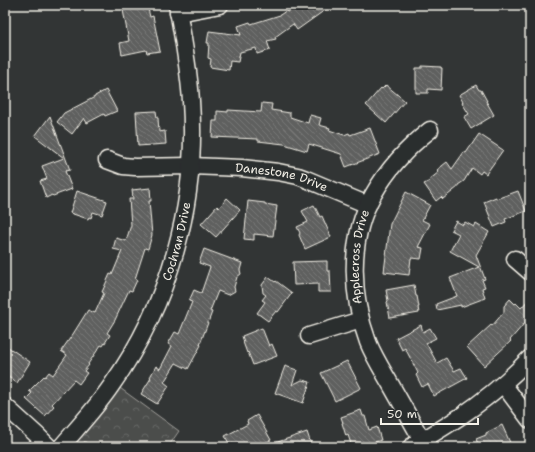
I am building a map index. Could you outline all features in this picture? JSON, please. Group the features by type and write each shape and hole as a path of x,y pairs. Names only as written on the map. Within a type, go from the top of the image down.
{"street":[{"path":"178,9 220,5"},
{"name":"Cochran Drive","path":"61,447 88,416 111,386 135,348 160,296 179,241 191,166 192,128 189,77 178,9"},
{"name":"Applecross Drive","path":"417,444 368,341 357,302 355,264 358,238 368,205 394,164 415,141 430,130"},
{"name":"Danestone Drive","path":"107,160 132,167 191,166 270,170 306,179 368,205"},
{"path":"515,260 530,272"},
{"path":"309,336 361,320"},
{"path":"417,444 460,417 504,384 530,358"},
{"path":"504,384 530,420"},
{"path":"5,406 38,435 49,447"}],"green space":[{"path":"113,383 179,431 168,447 61,447"}],"building":[{"path":"122,5 147,5 150,17 153,16 160,51 147,53 146,50 122,55 120,43 129,41"},
{"path":"298,5 332,5 297,30 293,24 275,37 276,39 267,41 270,50 257,54 256,48 240,52 238,62 230,61 229,70 210,67 211,59 208,58 209,43 207,43 209,31 241,35 238,26 250,22 251,24 280,15 287,10 288,12"},
{"path":"422,66 442,68 441,90 428,89 428,93 416,93 416,68 422,68"},
{"path":"386,85 405,101 386,123 366,105 381,88 382,89"},
{"path":"476,85 479,90 481,90 494,115 471,129 464,117 469,114 459,95"},
{"path":"106,90 117,111 105,116 104,114 87,123 84,118 72,134 57,122 64,113"},
{"path":"262,103 272,104 271,110 290,113 290,117 308,123 310,115 321,118 319,125 330,128 329,130 344,135 349,133 350,135 370,128 380,154 346,167 341,154 309,144 307,151 284,144 258,141 258,139 212,137 213,121 217,121 217,111 228,112 228,110 261,112"},
{"path":"156,111 159,132 165,131 166,144 138,146 136,112"},
{"path":"50,116 70,170 65,171 72,189 46,198 40,181 47,179 42,166 64,158 35,136"},
{"path":"479,134 503,150 486,174 482,171 480,174 472,168 464,181 458,185 458,187 443,199 441,197 436,201 424,184 430,181 429,180 439,172 437,170 447,162 452,169 464,152 466,153"},
{"path":"150,188 151,201 149,201 152,235 148,249 145,248 135,279 137,280 132,291 129,290 115,320 107,333 110,335 103,346 101,345 84,371 87,373 79,384 74,380 52,404 54,406 45,416 26,399 32,393 29,391 49,372 53,375 67,355 61,351 88,310 95,313 104,293 102,292 110,274 112,275 122,251 113,249 116,238 126,241 131,225 129,199 133,199 132,190"},
{"path":"77,191 107,201 102,215 93,212 91,218 89,217 88,219 70,213"},
{"path":"518,191 526,211 505,219 506,222 494,227 484,202"},
{"path":"406,192 430,205 422,220 430,224 418,247 423,248 421,259 411,258 409,275 384,272 390,224"},
{"path":"227,198 240,210 216,237 201,224 217,206 219,208"},
{"path":"248,201 277,206 273,236 254,234 254,240 244,239"},
{"path":"314,205 320,217 322,216 331,237 305,249 297,227 308,222 302,211"},
{"path":"456,221 463,225 465,222 474,227 476,224 489,232 476,255 485,279 482,280 485,287 482,288 485,298 461,307 461,305 437,310 436,304 457,296 450,278 479,267 450,251 459,234 451,230"},
{"path":"204,249 242,263 240,270 241,274 237,277 234,287 235,291 228,295 218,291 210,311 212,312 200,344 201,345 188,369 176,363 164,382 169,386 157,404 141,394 151,378 150,377 156,366 160,369 172,346 168,344 175,332 179,334 192,302 189,301 194,290 201,293 210,267 199,263"},
{"path":"327,261 327,271 330,271 331,292 318,292 318,284 294,285 293,262"},
{"path":"268,277 292,293 278,312 276,311 268,321 257,313 265,302 262,300 266,295 263,293 262,285"},
{"path":"414,285 419,313 390,318 386,290"},
{"path":"530,298 530,317 510,340 511,341 484,366 467,347 491,325 492,326 504,312 504,306 510,299 521,308"},
{"path":"421,325 423,332 430,328 436,338 426,343 437,363 446,358 454,371 461,368 467,378 434,396 428,384 422,387 416,375 418,373 405,348 402,350 396,338"},
{"path":"262,328 269,346 272,344 277,356 253,365 248,352 247,353 242,336"},
{"path":"5,345 30,362 17,383 5,375"},
{"path":"347,361 361,388 335,401 321,373"},
{"path":"285,366 297,370 292,385 302,380 310,382 303,403 275,393"},
{"path":"361,410 363,416 365,416 369,430 377,427 381,440 362,447 352,447 348,435 346,436 341,417"},
{"path":"257,415 271,440 257,447 231,447 225,436 248,424 247,421"},
{"path":"502,425 512,447 479,447 476,439 486,435 486,433"},
{"path":"307,432 312,447 270,447 269,445"}]}
